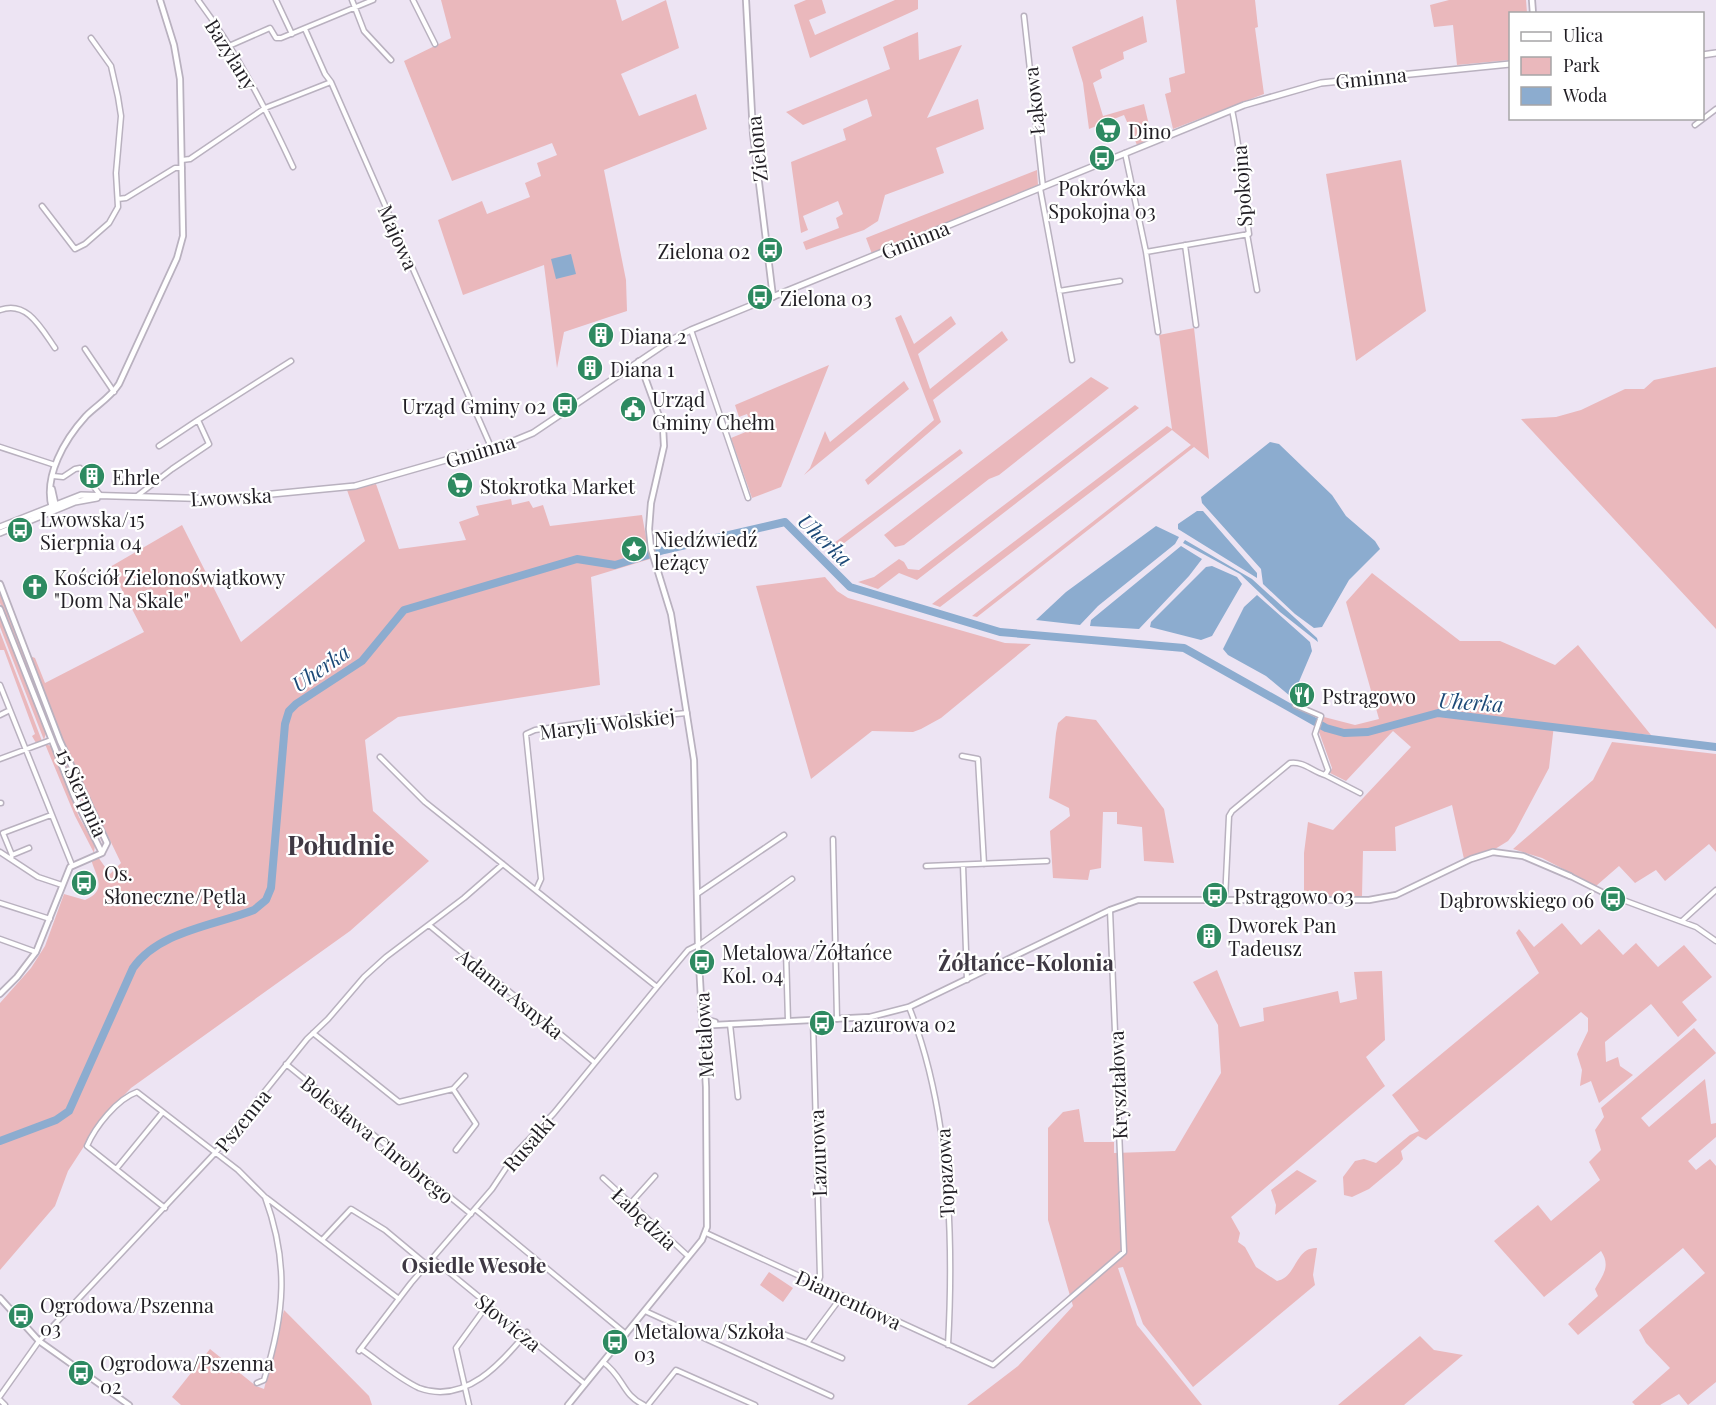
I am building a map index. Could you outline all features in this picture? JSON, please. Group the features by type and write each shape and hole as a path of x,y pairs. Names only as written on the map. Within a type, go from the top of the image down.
{"main road":[{"name":"Gminna","path":"346,487 533,433 639,361 691,330 1274,94 1321,83 1509,64"},
{"name":"Lwowska","path":"0,527 54,509 69,499 97,494 134,498 220,499 346,487"},
{"name":"Lwowska","path":"0,533 54,509 85,499 116,497"}],"street":[{"path":"54,509 52,476 66,442 82,421 114,392 182,247 183,168 179,73 174,45 160,0"},
{"name":"Bazylany","path":"198,0 229,46 265,108 293,167"},
{"path":"276,0 292,34"},
{"path":"352,0 364,31 391,60"},
{"path":"229,46 270,28 278,39 373,0"},
{"path":"413,0 435,44"},
{"name":"Zielona","path":"746,0 753,134 773,297"},
{"name":"Łąkowa","path":"1024,16 1042,187 1072,360"},
{"name":"Majowa","path":"305,29 325,74 331,81 490,447"},
{"path":"42,206 75,249 85,244 109,223 118,207 116,173 121,116 118,97 109,61 98,51 91,38"},
{"name":"Bazylany","path":"265,108 331,81"},
{"path":"182,160 190,159 265,108"},
{"path":"1704,118 1716,109"},
{"name":"Spokojna","path":"1146,252 1247,234 1240,173 1240,146 1232,110"},
{"path":"1695,125 1702,120"},
{"path":"1125,153 1146,252 1158,332"},
{"path":"118,199 126,198 175,168 183,168"},
{"path":"1247,234 1257,290"},
{"path":"1185,245 1196,325"},
{"path":"1059,291 1120,281"},
{"path":"0,310 11,306 21,308 31,315 55,348"},
{"path":"691,330 748,498"},
{"path":"85,350 114,392"},
{"path":"159,446 291,361"},
{"name":"Metalowa","path":"639,361 661,418 664,436 662,457 649,516 651,549 671,614 694,760 698,945 705,1087 706,1233"},
{"path":"134,498 209,444 198,420"},
{"path":"0,447 55,465"},
{"path":"52,476 63,477 80,468 97,494"},
{"path":"43,511 50,499 52,489"},
{"path":"52,489 61,500 69,499"},
{"name":"Lwowska","path":"85,499 97,494"},
{"path":"50,499 54,509"},
{"name":"15 Sierpnia","path":"0,584 60,741 107,843 102,853"},
{"name":"15 Sierpnia","path":"0,609 51,740 102,853"},
{"path":"0,685 24,750 38,778 72,865"},
{"path":"1295,696 1295,705 1321,716 1315,734 1328,770 1325,775"},
{"path":"0,715 10,710"},
{"name":"Maryli Wolskiej","path":"536,890 541,879 526,734 535,730 590,722 688,712"},
{"path":"0,759 51,740"},
{"path":"962,756 978,759 984,864"},
{"path":"380,757 425,802 657,987 688,950 792,879"},
{"path":"1225,900 1229,816 1232,811 1290,763 1301,763 1360,793"},
{"path":"11,857 3,833 51,815"},
{"path":"697,894 784,835"},
{"path":"833,839 837,1019"},
{"path":"11,857 29,848"},
{"path":"0,852 11,857 38,877 62,885"},
{"path":"702,1023 714,1025 870,1017 909,1007 1110,910 1144,900 1369,900 1389,897 1410,890 1471,859 1493,852 1523,856 1604,893 1682,921 1716,941"},
{"path":"0,994 17,977 36,952 72,865 102,853"},
{"path":"926,866 1047,861"},
{"name":"Pszenna","path":"0,1398 39,1341 216,1152 286,1064 364,977 503,864"},
{"path":"963,865 967,981"},
{"path":"1682,921 1716,890"},
{"path":"0,903 50,919"},
{"name":"Kryształowa","path":"993,1365 1124,1252 1110,910"},
{"name":"Adama Asnyka","path":"429,925 594,1062"},
{"path":"0,939 36,952"},
{"path":"786,951 788,1021"},
{"name":"Rusałki","path":"465,1389 435,1394 419,1389 360,1350 399,1299 475,1209 516,1152 554,1113 657,987"},
{"name":"Topazowa","path":"909,1007 923,1043 942,1128 948,1231 948,1345"},
{"path":"701,1011 708,1020 721,1024"},
{"path":"702,1023 708,1020"},
{"name":"Lazurowa","path":"813,1020 820,1277 818,1285"},
{"path":"730,1023 738,1097"},
{"path":"702,1036 714,1025"},
{"path":"313,1033 399,1102 453,1089 465,1076"},
{"name":"Bolesława Chrobrego","path":"286,1064 471,1214"},
{"path":"453,1089 476,1124 456,1150"},
{"path":"165,1208 87,1146 108,1116 130,1094 137,1092 144,1095 162,1113 216,1152 264,1196 399,1299"},
{"path":"117,1168 162,1113"},
{"path":"629,1205 655,1176"},
{"name":"Łabędzia","path":"603,1178 629,1205 688,1256"},
{"path":"257,1383 263,1382 267,1371 282,1306 281,1249 264,1196"},
{"path":"323,1239 351,1209 385,1230 427,1265"},
{"path":"475,1209 626,1334"},
{"path":"568,1405 706,1233"},
{"name":"Diamentowa","path":"706,1233 993,1365"},
{"name":"Słowicza","path":"432,1259 526,1333 585,1384"},
{"path":"807,1343 842,1296"},
{"path":"0,1298 39,1341 129,1405"},
{"path":"469,1405 456,1348 488,1304"},
{"path":"645,1311 831,1396"},
{"path":"770,1329 842,1358"},
{"path":"465,1389 489,1377 526,1333"},
{"path":"603,1362 620,1376 630,1397 646,1405 676,1370 755,1405"},
{"path":"0,1398 6,1405"}],"green space":[{"path":"441,0 616,0 622,21 666,0 679,48 621,74 639,116 696,94 707,129 604,170 626,280 627,311 564,332 557,368 544,265 463,295 438,220 482,201 487,214 530,197 525,183 541,176 537,163 557,155 552,143 452,181 404,61 451,38"},
{"path":"806,0 822,0 826,13 809,20 815,35 895,0 918,0 918,9 810,58 794,5"},
{"path":"1176,0 1255,0 1258,27 1255,28 1264,94 1173,129 1165,94 1171,92 1169,78 1185,73"},
{"path":"1449,0 1526,0 1527,12 1509,12 1509,60 1457,65 1453,25 1434,27 1430,5"},
{"path":"1143,16 1147,42 1123,52 1124,59 1100,70 1102,78 1093,83 1103,116 1144,104 1152,138 1137,145 1124,115 1089,129 1083,83 1072,47"},
{"path":"918,32 919,60 962,45 927,118 978,99 984,129 936,148 944,173 885,195 878,221 864,230 806,250 803,242 839,228 836,218 843,214 838,201 803,216 808,230 801,233 791,162 846,140 843,129 872,116 867,99 803,125 786,112 890,69 883,47"},
{"path":"1401,160 1426,311 1356,361 1326,174"},
{"path":"1037,170 1038,185 872,254 866,238"},
{"path":"901,315 914,344 951,316 956,324 918,354 930,389 1002,331 1008,340 933,400 941,422 868,485 865,480 934,420 895,318"},
{"path":"1194,328 1209,459 1194,447 977,617 972,616 1191,445 1172,430 940,607 932,604 1167,426 1172,429 1159,335"},
{"path":"829,365 781,487 752,498 731,438 753,429 747,414 739,417 735,405"},
{"path":"1716,367 1716,629 1521,419 1556,417 1581,410 1625,389 1644,389 1654,380"},
{"path":"1091,377 1109,388 999,475 989,479 904,545 895,547 884,535"},
{"path":"904,381 909,389 804,475 810,468 825,431 830,442"},
{"path":"1135,405 1139,408 917,580 899,573 878,589 858,582 874,577 899,559 908,569 919,570"},
{"path":"960,449 963,453 831,553 830,546"},
{"path":"376,484 399,549 466,540 459,522 479,515 476,506 511,499 512,505 529,501 533,508 543,505 550,526 642,515 650,559 591,577 600,685 398,717 365,740 373,811 429,861 350,931 131,1088 103,1117 68,1171 55,1206 0,1270 0,1003 31,968 45,946 64,894 85,900 96,892 98,882 91,859 98,857 110,874 121,863 62,741 30,656 35,658 45,683 144,632 110,567 182,525 241,642 365,541 347,490"},
{"path":"1372,573 1460,641 1500,641 1555,665 1578,645 1651,735 1554,725 1549,768 1508,841 1495,849 1464,859 1452,805 1395,827 1396,851 1363,851 1362,896 1304,896 1304,853 1308,822 1333,830 1411,747 1393,731 1346,781 1330,773 1332,768 1319,732 1324,717 1355,725 1379,719 1346,602"},
{"path":"825,577 837,591 848,598 1005,643 1031,644 941,718 913,732 872,731 811,779 756,586"},
{"path":"0,592 62,752 104,840 104,846 60,756 0,603"},
{"path":"0,614 46,733 44,740 0,627"},
{"path":"0,632 42,741 36,743 32,736 35,734 4,650 0,650"},
{"path":"1066,716 1096,720 1164,809 1174,863 1144,861 1142,827 1117,824 1117,812 1103,812 1101,868 1090,870 1088,880 1053,878 1050,831 1070,816 1069,808 1049,798 1058,723"},
{"path":"1612,742 1716,754 1716,852 1709,844 1665,881 1656,870 1635,883 1619,866 1596,886 1542,858 1513,849 1593,780"},
{"path":"45,744 51,746 79,817 95,845 94,853 75,816"},
{"path":"1562,923 1581,945 1599,929 1623,955 1636,943 1658,967 1684,945 1712,977 1682,1002 1697,1020 1678,1037 1651,1004 1605,1042 1606,1062 1618,1057 1620,1066 1633,1075 1599,1103 1591,1081 1580,1086 1582,1070 1577,1054 1588,1031 1588,1018 1581,1012 1426,1140 1418,1136 1401,1151 1403,1159 1399,1164 1369,1189 1352,1197 1344,1195 1343,1177 1355,1161 1364,1159 1376,1163 1410,1135 1419,1131 1392,1095 1539,973 1516,933 1519,929 1534,947"},
{"path":"1217,970 1240,1027 1264,1021 1263,1008 1338,991 1340,1003 1357,999 1354,972 1382,971 1385,1040 1366,1057 1385,1086 1231,1217 1240,1233 1238,1242 1245,1247 1256,1267 1277,1281 1289,1274 1304,1252 1317,1248 1313,1275 1315,1285 1193,1387 1143,1324 1123,1267 1118,1268 1137,1325 1202,1405 967,1405 1018,1366 1073,1306 1048,1220 1048,1128 1063,1112 1079,1109 1084,1142 1114,1142 1114,1153 1175,1151 1221,1073 1218,1025 1193,982"},
{"path":"1694,1028 1716,1053 1641,1118 1649,1127 1705,1079 1711,1124 1716,1123 1716,1137 1688,1161 1696,1170 1710,1159 1716,1166 1716,1382 1688,1405 1679,1394 1660,1405 1635,1405 1632,1402 1670,1368 1646,1343 1639,1330 1705,1273 1683,1248 1578,1335 1568,1324 1598,1296 1595,1289 1606,1266 1601,1251 1544,1297 1494,1241 1538,1205 1551,1221 1600,1180 1589,1162 1601,1150 1595,1130 1604,1117 1601,1108"},
{"path":"1297,1170 1317,1181 1275,1215 1276,1205 1271,1190"},
{"path":"769,1272 793,1288 783,1302 760,1285"},
{"path":"284,1310 369,1396 372,1405 181,1405 172,1397 210,1349 256,1386 264,1389"},
{"path":"1420,1336 1434,1350 1463,1355 1404,1405 1338,1405"}],"water":[{"path":"571,254 576,274 556,279 551,259"},
{"path":"1270,442 1279,444 1332,495 1346,516 1375,541 1380,549 1349,580 1322,627 1314,628 1295,614 1263,584 1261,569 1202,503 1201,497"},
{"path":"1197,511 1203,511 1257,573 1257,578 1178,529 1178,524"},
{"path":"1156,526 1179,537 1175,544 1098,606 1080,625 1036,620 1066,592"},
{"path":"1185,540 1252,579 1317,638 1318,642 1280,612 1240,574 1183,543"},
{"path":"1181,546 1202,559 1139,629 1090,626 1091,620"},
{"path":"1212,566 1237,577 1242,584 1212,636 1201,640 1150,627 1151,622 1206,567"},
{"path":"1257,595 1310,642 1312,651 1295,691 1290,696 1266,676 1228,655 1223,649 1244,607"}],"waterway":[{"name":"Uherka","path":"0,1141 56,1120 69,1111 133,968 144,956 172,938 254,910 266,900 271,888 285,724 289,711 296,704 362,661 404,610 577,559 615,565 664,550 785,522 850,587 1000,632 1184,648 1326,728 1344,733 1368,732 1438,713 1716,747"}],"place":[{"name":"Dino","path":"1108,130"},
{"name":"Pokrówka Spokojna 03","path":"1102,158"},
{"name":"Zielona 02","path":"770,250"},
{"name":"Zielona 03","path":"760,297"},
{"name":"Diana 2","path":"601,335"},
{"name":"Diana 1","path":"590,368"},
{"name":"Urząd Gminy 02","path":"565,405"},
{"name":"Urząd Gminy Chełm","path":"633,409"},
{"name":"Ehrle","path":"92,476"},
{"name":"Stokrotka Market","path":"460,485"},
{"name":"Lwowska/15 Sierpnia 04","path":"20,530"},
{"name":"Niedźwiedź leżący","path":"634,549"},
{"name":"Kościół Zielonoświątkowy \"Dom Na Skale\"","path":"35,587"},
{"name":"Pstrągowo","path":"1302,695"},
{"name":"Os. Słoneczne/Pętla","path":"84,883"},
{"name":"Pstrągowo 03","path":"1215,895"},
{"name":"Dąbrowskiego 06","path":"1613,899"},
{"name":"Dworek Pan Tadeusz","path":"1209,936"},
{"name":"Metalowa/Żółtańce Kol. 04","path":"702,962"},
{"name":"Lazurowa 02","path":"822,1023"},
{"name":"Ogrodowa/Pszenna 03","path":"21,1316"},
{"name":"Metalowa/Szkoła 03","path":"615,1342"},
{"name":"Ogrodowa/Pszenna 02","path":"81,1373"}],"district":[{"name":"Południe","path":"341,844"},
{"name":"Żółtańce-Kolonia","path":"1026,962"},
{"name":"Osiedle Wesołe","path":"474,1264"}]}
